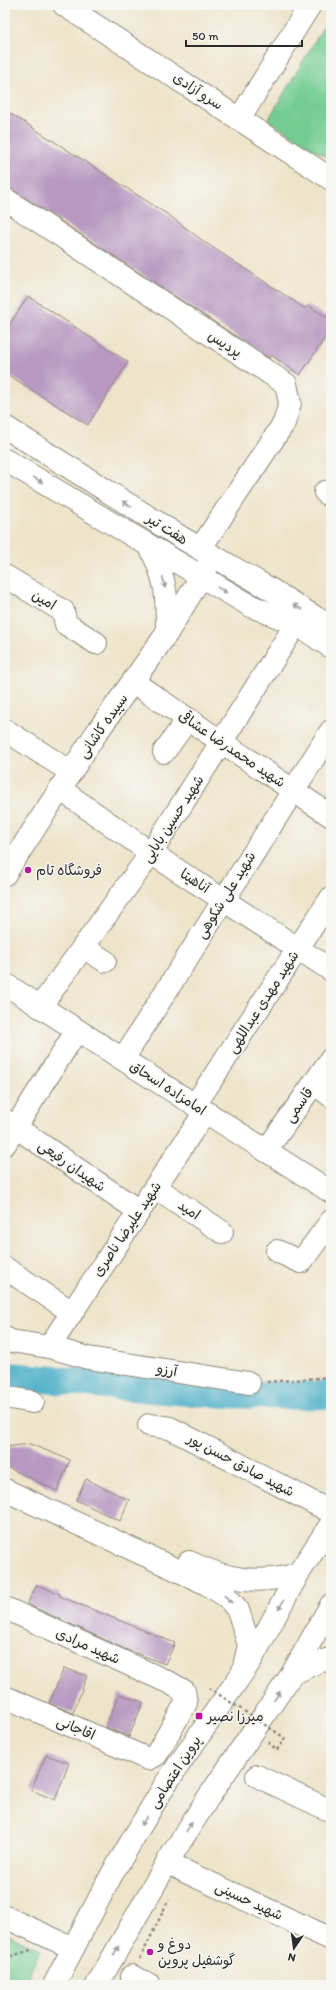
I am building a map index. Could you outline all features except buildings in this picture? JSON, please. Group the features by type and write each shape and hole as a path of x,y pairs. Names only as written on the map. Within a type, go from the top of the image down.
{"street":[{"name":"سرو آزادی","path":"64,5 240,118 331,179"},
{"path":"240,118 310,5"},
{"name":"پردیس","path":"5,199 286,384 290,403 284,423 207,553 201,578"},
{"name":"هفت تیر","path":"5,427 207,553 270,589 331,628"},
{"name":"هفت تیر","path":"5,460 201,578 251,606 296,624 331,647"},
{"path":"150,547 161,568 167,596 167,633"},
{"name":"امین","path":"5,576 63,611 66,624 96,643"},
{"name":"سپیده کاشانی","path":"7,867 167,633 201,578"},
{"name":"شهید حسین بابایی","path":"40,1007 151,853 223,742 296,624"},
{"name":"شهید محمدرضا عشاقی","path":"133,682 331,816"},
{"path":"164,752 188,719"},
{"name":"آناهیتا","path":"5,730 151,853 331,970"},
{"name":"شهید علی شکوهی","path":"123,1060 331,731"},
{"name":"شهید مهدی عبداللهی","path":"200,1109 298,948 331,898"},
{"path":"83,947 105,961"},
{"name":"امامزاده اسحاق","path":"5,984 331,1192"},
{"path":"9,1130 77,1030"},
{"name":"قاسمی","path":"266,1151 331,1059"},
{"path":"314,1083 331,1096"},
{"name":"شهید علیرضا ناصری","path":"49,1347 155,1187 200,1109"},
{"name":"شهیدان رفیعی","path":"9,1130 139,1211"},
{"name":"امید","path":"155,1187 222,1232"},
{"path":"277,1251 300,1262 331,1220"},
{"path":"5,1268 72,1312"},
{"name":"آرزو","path":"5,1338 11,1341 49,1347 88,1358 249,1383"},
{"path":"5,1397 33,1402"},
{"name":"شهید صادق حسن پور","path":"149,1426 170,1428 331,1512"},
{"path":"5,1475 196,1566 238,1610 249,1646 243,1671"},
{"path":"5,1490 208,1577 226,1576 261,1581 277,1580 298,1574"},
{"name":"پروین اعتصامی","path":"54,1985 112,1874 166,1783 243,1671 298,1574 331,1524"},
{"path":"97,1985 168,1861 208,1798 292,1674 331,1605"},
{"name":"شهید مرادی","path":"5,1608 170,1683 184,1691 186,1703 156,1755 148,1759"},
{"path":"292,1674 317,1662 331,1659"},
{"name":"اقاجانی","path":"5,1697 148,1759"},
{"path":"257,1776 331,1811"},
{"name":"شهید حسینی","path":"168,1861 184,1871 331,1939"},
{"path":"5,1917 73,1948"}],"path":[{"path":"249,1383 331,1377"},
{"path":"209,1688 285,1738 277,1750"},
{"path":"141,1981 171,1896"}],"green space":[{"path":"331,14 331,160 268,120"},
{"path":"5,1933 41,1949 24,1985 5,1985"}],"waterway":[{"path":"5,1376 208,1393 331,1395"}],"place":[{"name":"فروشگاه تام","path":"28,870"},
{"name":"میرزا نصیر","path":"199,1716"},
{"name":"دوغ و گوشفیل پروین","path":"150,1952"}]}
